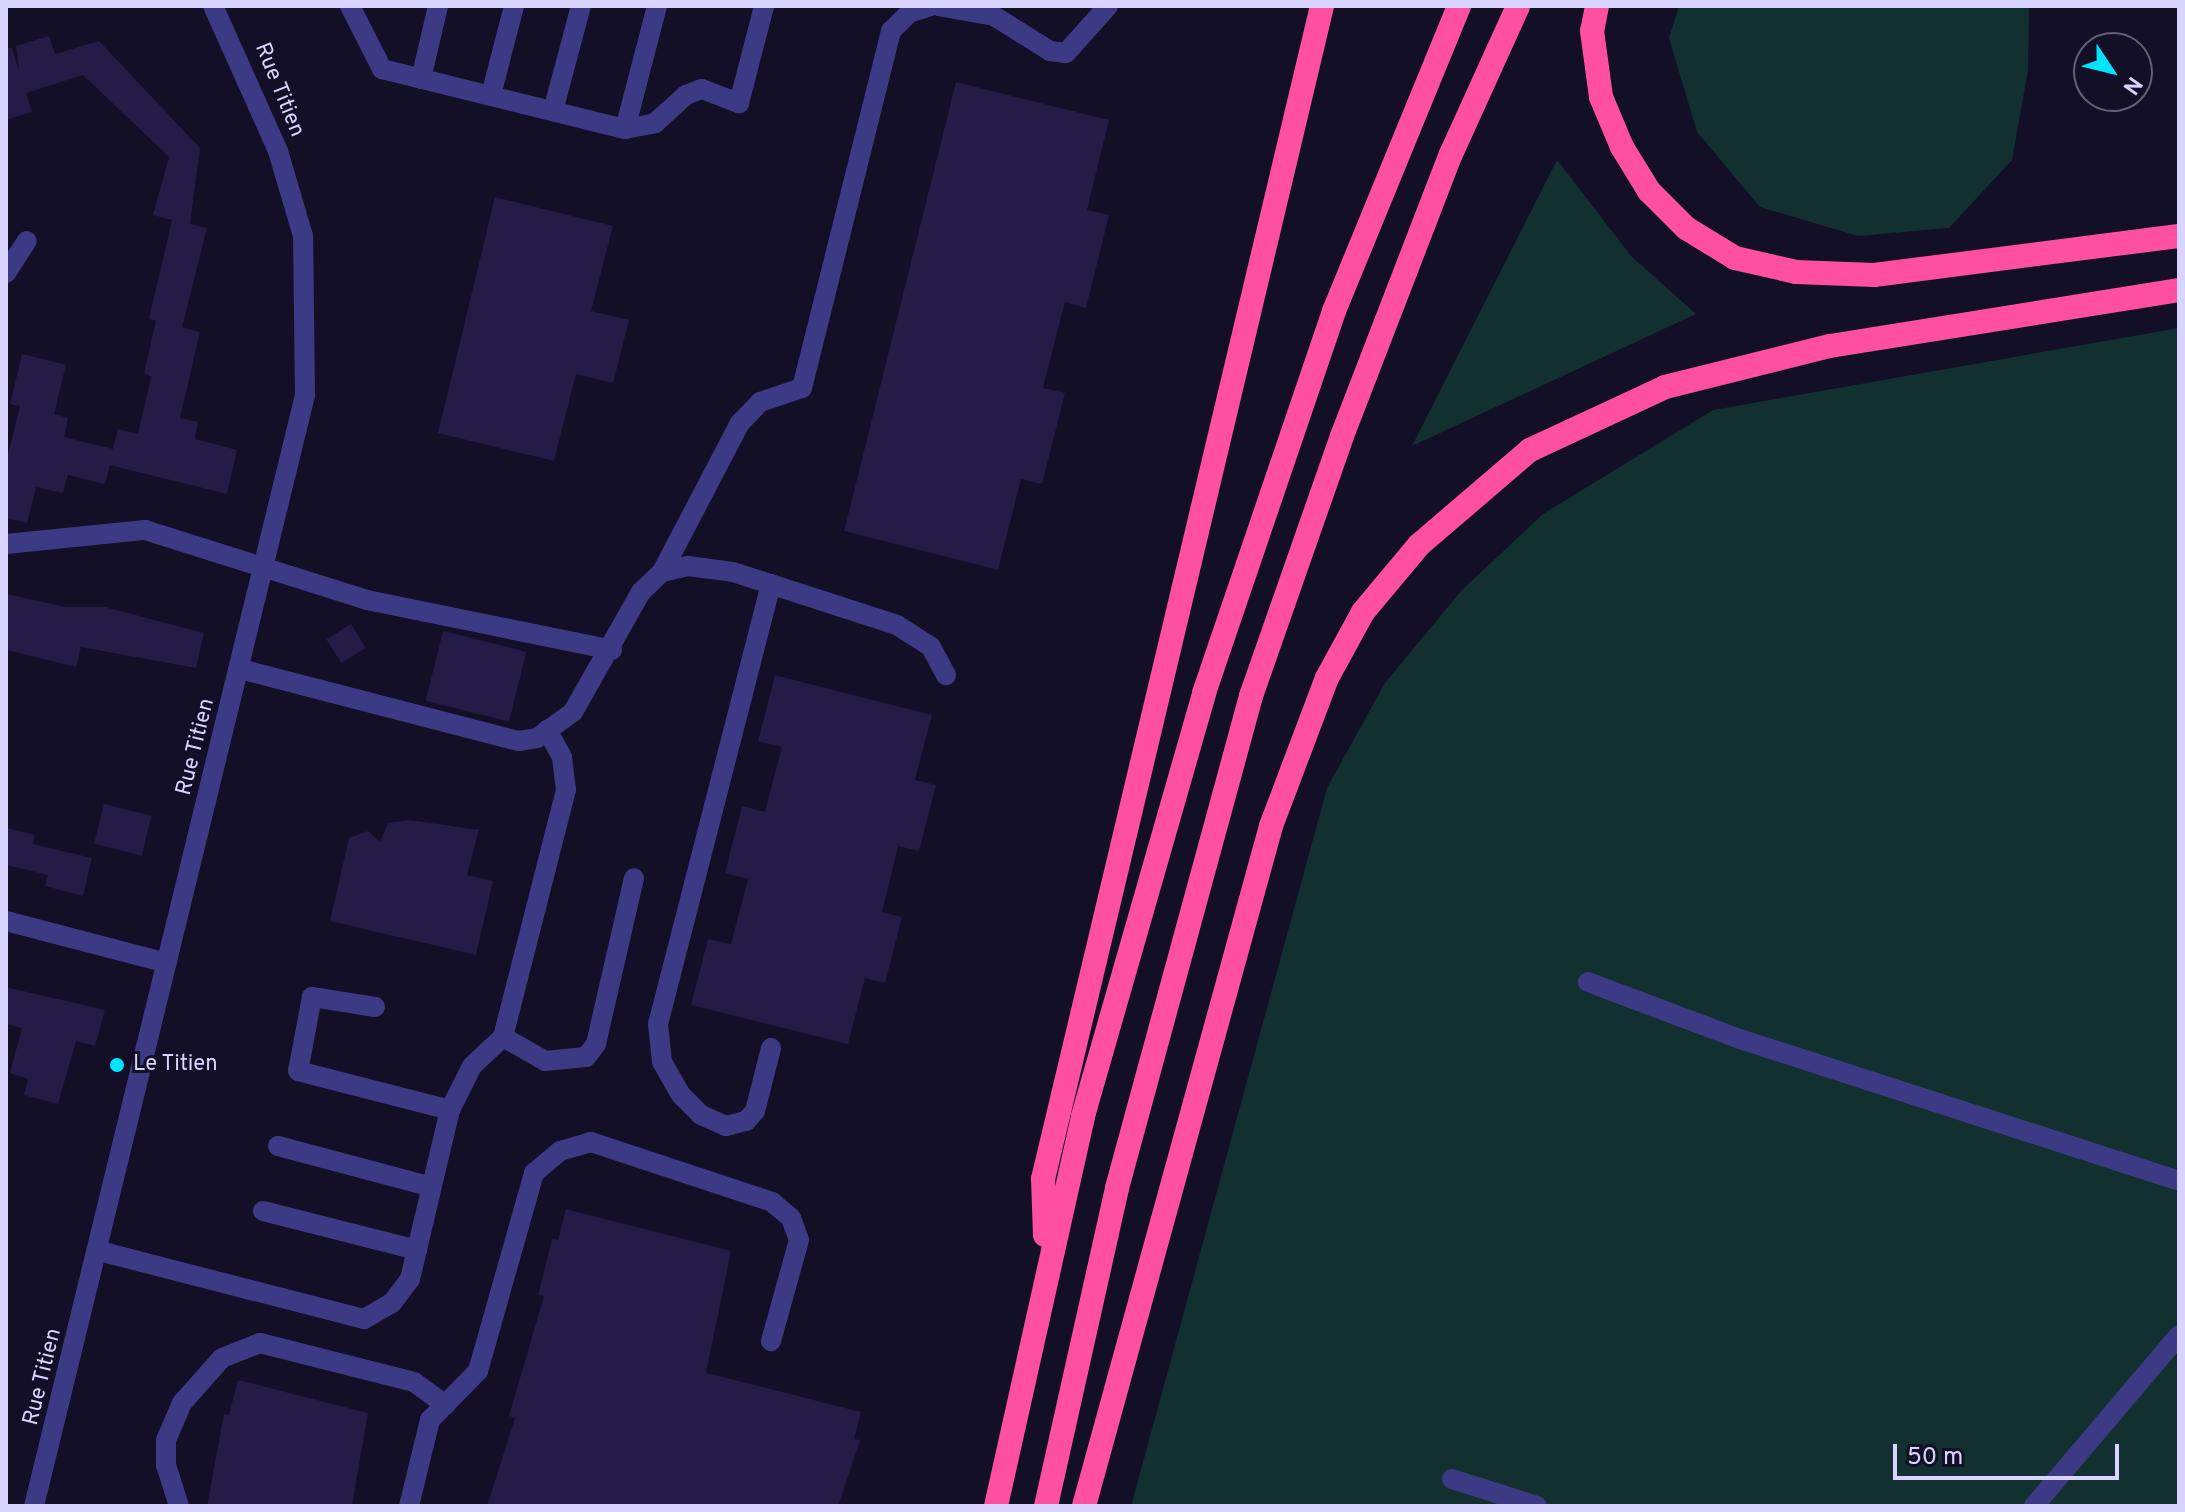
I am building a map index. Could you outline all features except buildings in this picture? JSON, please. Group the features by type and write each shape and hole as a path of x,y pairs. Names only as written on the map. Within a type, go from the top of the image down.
{"highway":[{"path":"1047,1265 1043,1179 1322,6"},
{"path":"996,1506 1047,1265 1134,927 1204,693 1334,311 1459,6"},
{"path":"1046,1506 1117,1188 1251,696 1365,377 1451,154 1518,6"},
{"path":"1597,6 1592,31 1601,97 1622,147 1649,191 1686,228 1735,258 1796,272 1874,275 2179,236"},
{"path":"1084,1506 1271,826 1327,678 1363,612 1419,545 1530,450 1665,387 1830,346 2179,290"}],"street":[{"name":"Rue Titien","path":"34,1506 267,565 305,395 303,236 272,137 213,6"},
{"path":"421,79 438,6"},
{"path":"491,95 514,6"},
{"path":"553,111 581,6"},
{"path":"625,129 657,6"},
{"path":"356,11 382,69 625,129 655,123 686,95 702,89 739,103 764,6"},
{"path":"240,669 519,741 547,730 573,712 612,650 641,592 662,572 740,423 760,402 802,388 891,31 908,10 930,6"},
{"path":"938,6 994,16 1050,51 1066,53 1108,6"},
{"path":"6,273 27,241"},
{"path":"6,544 145,530 267,565 367,600 612,650"},
{"path":"662,572 688,566 771,584 897,625 931,647 946,675"},
{"path":"771,584 658,1024 662,1062 681,1095 701,1115 726,1126 746,1121 755,1111 771,1048"},
{"path":"99,1251 364,1319 392,1303 410,1279 450,1110 472,1066 503,1037 566,790 562,757 547,730"},
{"path":"503,1037 545,1061 586,1057 596,1044 634,878"},
{"path":"6,921 167,963"},
{"path":"1588,982 1740,1039 2179,1181"},
{"path":"375,1007 312,997 298,1071 450,1110"},
{"path":"409,1506 430,1420 478,1371 534,1173 560,1151 591,1142 772,1202 791,1218 799,1240 771,1341"},
{"path":"278,1146 432,1187"},
{"path":"263,1211 417,1250"},
{"path":"2034,1506 2179,1335"},
{"path":"179,1506 166,1465 166,1440 182,1403 222,1358 260,1343 414,1382 446,1405"},
{"path":"1452,1479 1537,1506"}],"green space":[{"path":"1679,6 2029,6 2028,70 2012,160 1949,228 1858,236 1760,207 1697,132 1669,38"},
{"path":"1557,160 1632,257 1696,314 1412,446"},
{"path":"2179,328 2179,1506 1131,1506 1327,788 1385,683 1461,591 1543,514 1713,410"}],"place":[{"name":"Le Titien","path":"117,1065"}]}
